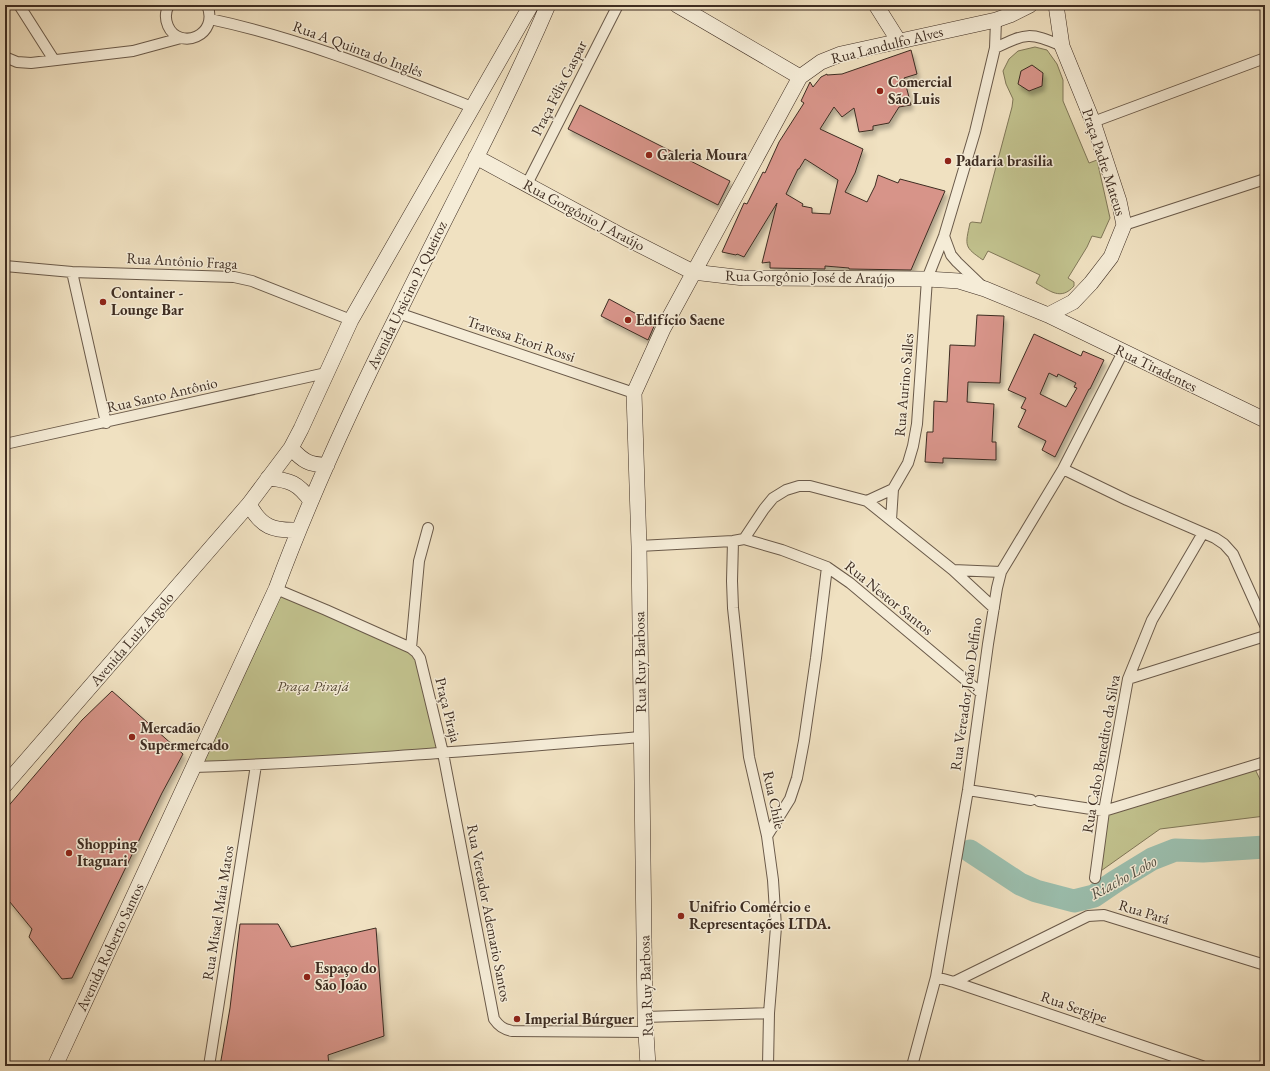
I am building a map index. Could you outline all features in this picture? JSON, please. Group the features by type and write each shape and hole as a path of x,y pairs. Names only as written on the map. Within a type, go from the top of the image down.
{"street":[{"path":"19,5 54,60"},
{"path":"169,5 166,14 166,22 169,29 181,38"},
{"path":"5,57 17,62 32,63 133,51 181,38 189,39 203,33 207,27 210,19 207,5"},
{"name":"Avenida Ursicino P. Queiroz","path":"253,498 291,448 351,320 531,5"},
{"name":"Avenida Ursicino P. Queiroz","path":"276,589 298,530 356,400 476,157 548,5"},
{"name":"Praça Félix Gaspar","path":"527,184 618,5"},
{"path":"677,5 800,77"},
{"path":"876,5 898,40"},
{"name":"Rua Landulfo Alves","path":"693,272 800,77 821,62 840,54 898,40 996,20 1030,5"},
{"name":"Praça Padre Mateus","path":"1048,315 1073,302 1091,283 1111,257 1124,225 1119,201 1093,122 1062,46 1056,5"},
{"name":"Rua A Quinta do Inglês","path":"210,19 247,27 304,44 381,71 472,107"},
{"path":"996,20 995,48 975,132 944,236 927,279 959,281 985,289 1048,315"},
{"path":"995,48 1027,35 1062,46"},
{"path":"1093,122 1265,58"},
{"name":"Rua Gorgônio J Araújo","path":"476,157 624,237 693,272"},
{"path":"1124,225 1265,179"},
{"path":"944,236 951,255 956,262 985,289"},
{"name":"Rua Antônio Fraga","path":"5,266 72,272 234,277 252,281 351,320"},
{"path":"72,272 106,423"},
{"name":"Rua Gorgônio José de Araújo","path":"693,272 744,278 927,279"},
{"name":"Rua Ruy Barbosa","path":"648,1066 641,737 639,546 634,393 662,329 693,272"},
{"name":"Rua Aurino Salles","path":"891,520 893,489 908,463 917,424 927,279"},
{"name":"Travessa Etori Rossi","path":"398,313 634,393"},
{"name":"Rua Tiradentes","path":"1048,315 1265,420"},
{"name":"Rua Vereador João Delfino","path":"912,1066 936,977 968,790 981,693 1001,572 1063,469 1123,352"},
{"name":"Rua Santo Antônio","path":"5,444 106,423 326,373"},
{"path":"291,448 308,463 327,465"},
{"path":"1063,469 1127,500 1215,538 1224,544 1233,554 1265,625"},
{"path":"268,478 283,479 293,483 302,489 312,501"},
{"path":"639,546 733,541 744,539 764,509 774,498 786,490 799,486 810,486 867,501 953,570 994,608"},
{"path":"867,501 893,489"},
{"path":"253,498 255,515 264,523 272,528 298,530"},
{"name":"Avenida Luiz Argolo","path":"5,785 253,498"},
{"path":"276,589 411,648 420,561 428,528"},
{"name":"Rua Cabo Benedito da Silva","path":"1095,878 1104,811 1128,679 1152,620 1203,533"},
{"name":"Rua Nestor Santos","path":"744,539 782,550 827,567 850,582 981,693"},
{"name":"Rua Chile","path":"733,541 732,581 744,715 750,757 767,836 773,880 776,927 769,1013 768,1066"},
{"path":"767,836 790,799 797,778 816,658 827,567"},
{"path":"953,570 1001,572"},
{"name":"Avenida Roberto Santos","path":"55,1066 276,589"},
{"path":"1128,679 1265,636"},
{"name":"Praça Piraja","path":"194,767 256,765 443,753 420,658 411,648"},
{"path":"443,753 641,737"},
{"name":"Rua Vereador Ademario Santos","path":"443,753 494,1019 498,1025 504,1029 512,1031 646,1025"},
{"path":"968,790 1104,811 1265,762"},
{"name":"Rua Misael Maia Matos","path":"209,1066 256,765"},
{"name":"Rua Pará","path":"954,982 1088,916 1097,915 1104,915 1265,965"},
{"name":"Rua Sergipe","path":"936,977 1202,1066"},
{"path":"646,1025 769,1013"}],"green space":[{"path":"1035,47 1047,50 1057,64 1063,80 1063,101 1089,163 1097,160 1110,218 1101,238 1092,236 1068,278 1074,282 1074,286 1069,291 1060,294 1036,283 1040,275 988,251 983,260 969,249 967,241 970,223 981,223 1012,107 1013,99 1006,84 1003,71 1009,59 1018,51"},
{"name":"Praça Pirajá","path":"276,589 411,648 420,658 443,753 194,767"},
{"path":"1255,769 1265,790 1265,816 1160,829 1098,873 1107,811"}],"building":[{"path":"911,50 917,74 904,78 911,105 899,107 889,123 873,126 873,130 859,132 854,108 842,117 834,107 820,129 863,149 855,173 845,192 867,202 875,186 878,175 898,183 900,179 945,191 911,270 849,269 825,266 825,269 770,268 770,262 762,263 777,203 744,257 737,254 722,252 744,203 747,204 763,172 765,173 779,142 804,103 801,101 810,82 813,87 821,77 827,74 842,74","holes":["805,159 838,180 830,214 812,213 812,208 802,206 803,204 786,194 798,169"]},
{"path":"1032,65 1043,73 1042,86 1029,91 1018,84 1021,71"},
{"name":"Galeria Moura","path":"580,105 730,181 718,205 568,129"},
{"name":"Edifício Saene","path":"609,299 655,324 648,340 601,316"},
{"path":"977,315 1004,316 1000,383 968,382 967,402 994,404 992,442 996,442 996,460 943,458 943,463 925,462 927,432 933,432 934,401 947,402 950,345 975,346"},
{"path":"1034,334 1081,356 1083,351 1104,360 1055,457 1042,450 1046,441 1018,427 1026,410 1021,408 1026,398 1008,390","holes":["1049,373 1057,377 1058,374 1076,383 1074,387 1077,388 1066,407 1040,394"]},
{"name":"Shopping Itaguari","path":"112,691 183,754 162,793 72,978 62,979 29,937 32,929 5,896 5,810 82,720"},
{"name":"Espaço do São João","path":"240,924 278,924 291,947 376,928 384,1036 328,1055 329,1066 220,1066 230,1008"}],"waterway":[{"name":"Riacho Lobo","path":"970,851 1020,884 1036,891 1074,901 1094,896 1152,859 1175,850 1203,851 1265,847"}],"place":[{"name":"Comercial São Luis","path":"880,91"},
{"name":"Galeria Moura","path":"649,155"},
{"name":"Padaria brasilia","path":"948,161"},
{"name":"Container - Lounge Bar","path":"103,302"},
{"name":"Edifício Saene","path":"628,320"},
{"name":"Mercadão Supermercado","path":"132,737"},
{"name":"Shopping Itaguari","path":"69,853"},
{"name":"Unifrio Comércio e Representações LTDA.","path":"681,916"},
{"name":"Espaço do São João","path":"307,977"},
{"name":"Imperial Búrguer","path":"517,1019"}]}
